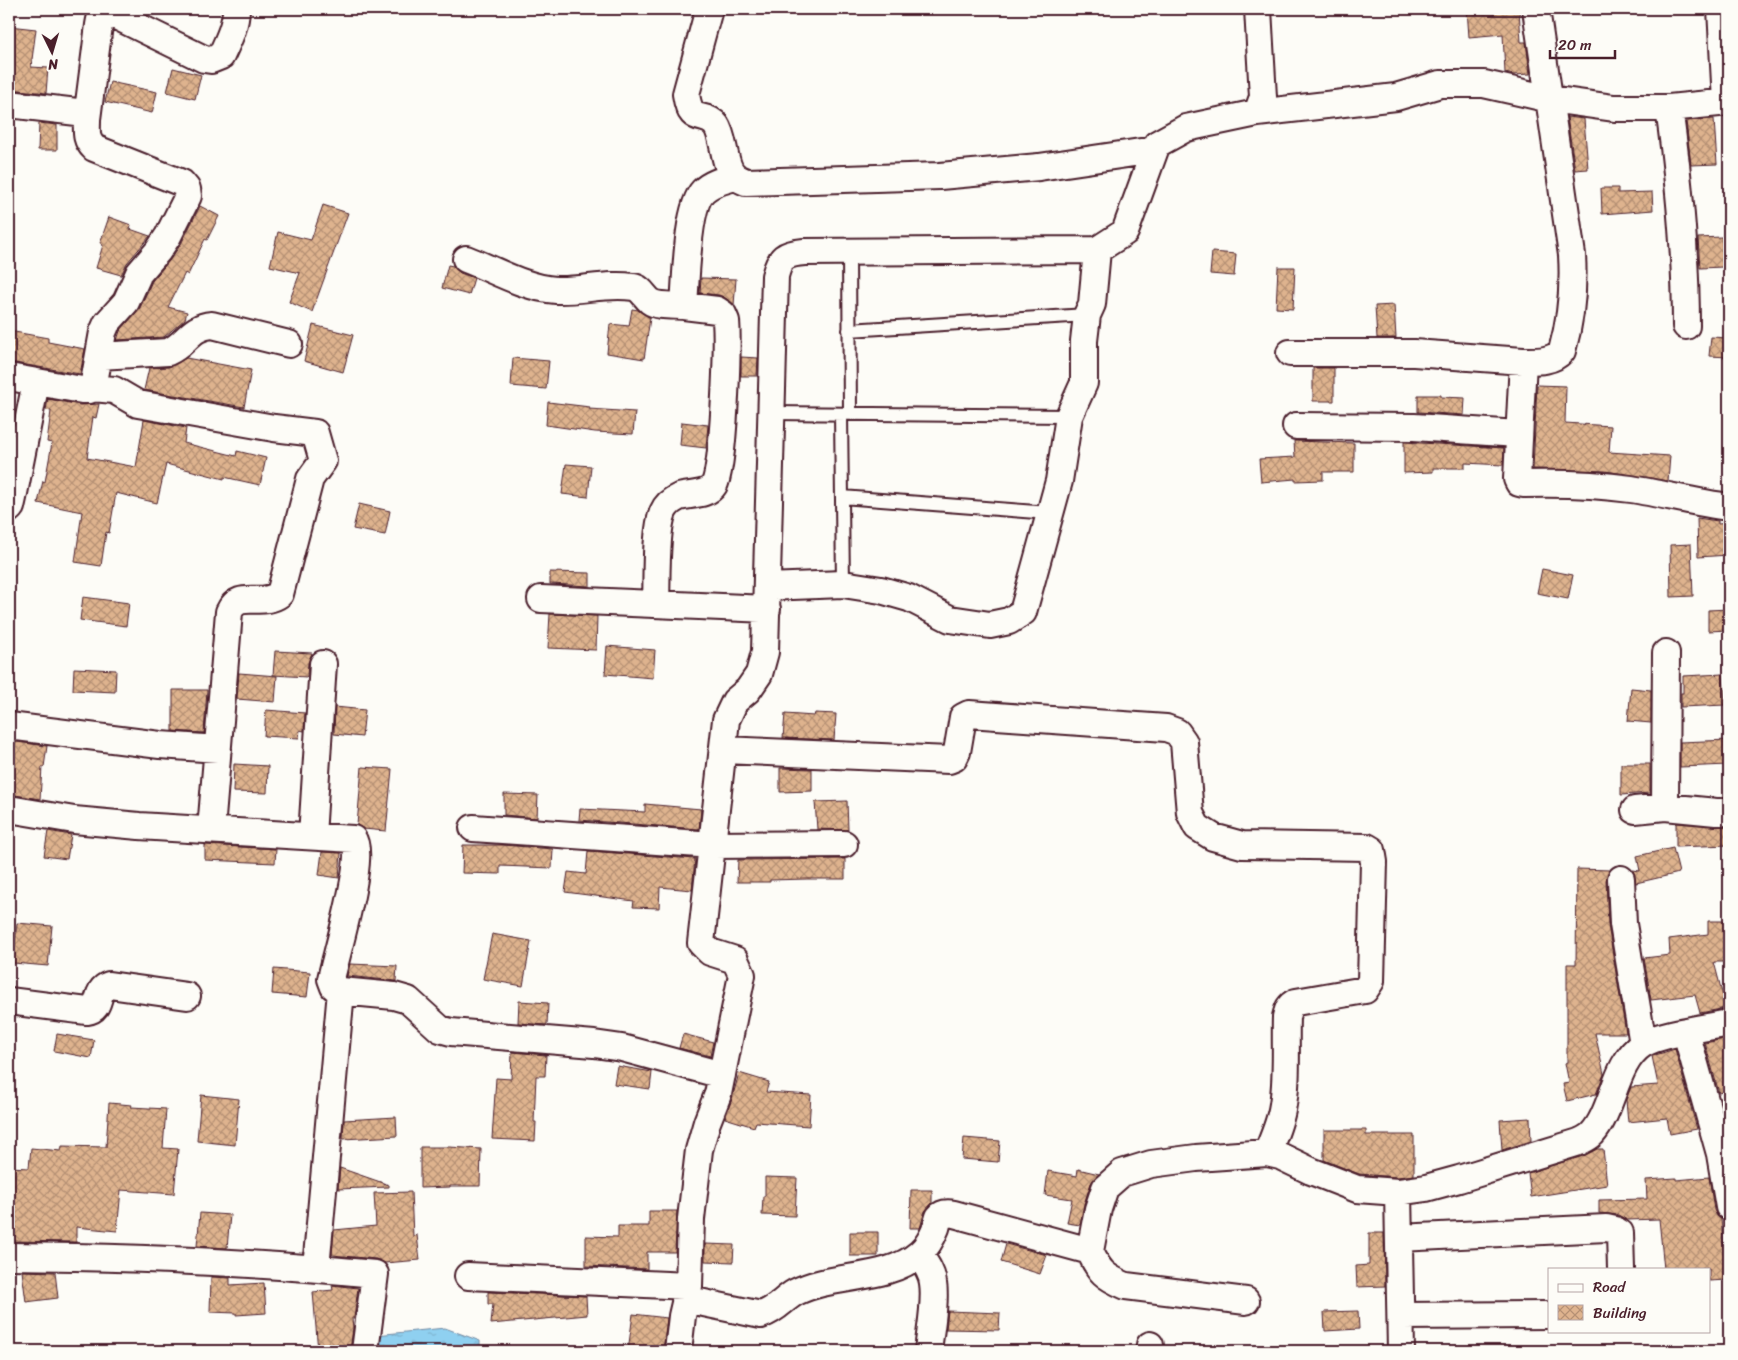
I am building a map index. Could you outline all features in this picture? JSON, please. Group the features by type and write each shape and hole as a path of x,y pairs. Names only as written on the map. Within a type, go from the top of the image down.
{"street":[{"path":"93,388 103,332 107,323 126,302 139,273 168,236 188,196 187,189 182,182 94,148 88,142 86,134 87,119 101,15 108,12 204,59 211,60 221,56 232,32 236,9"},
{"path":"709,9 686,94 688,104 690,111 698,117 712,121 716,126 728,164 735,177 746,182 940,176 1039,167 1154,150"},
{"path":"1257,113 1263,97 1258,9"},
{"path":"1290,353 1414,353 1522,361 1549,360 1557,357 1562,351 1572,299 1572,255 1536,9"},
{"path":"678,1351 687,1292 696,1167 707,1122 718,1094 742,975 735,960 710,952 701,944 726,720 735,701 748,690 759,674 765,652 776,276 779,262 789,254 804,252 1097,250 1125,232 1135,209 1157,144 1186,128 1257,113 1396,97 1440,84 1484,84 1550,99 1614,108 1669,108 1727,102 1721,9"},
{"path":"9,104 77,112 83,114 87,119"},
{"path":"1669,108 1684,232 1686,326"},
{"path":"684,306 692,217 696,202 703,191 713,184 735,177"},
{"path":"541,599 656,604 767,598 842,584 881,590 908,598 950,619 990,625 1009,621 1023,612 1060,481 1069,416 1084,383 1084,340 1087,315 1092,304 1097,250"},
{"path":"466,258 530,285 555,290 621,286 636,287 650,301 656,304 717,310 723,314 726,321 723,419 718,477 714,487 707,492 678,498 671,502 663,512 659,529 656,604"},
{"path":"99,356 168,352 175,349 195,329 212,325 289,344"},
{"path":"1522,361 1516,473 1519,483 1574,484 1629,489 1702,504 1729,507"},
{"path":"9,377 82,390 93,388 114,390 138,404 274,428 315,433 322,461 310,479 280,594 273,599 237,601 232,605 229,612 211,830"},
{"path":"9,509 12,507 14,498 36,382"},
{"path":"1296,426 1414,428 1518,434"},
{"path":"1665,807 1666,653"},
{"path":"312,836 323,664"},
{"path":"722,750 949,760 954,758 957,752 963,717 969,714 1166,728 1177,732 1184,742 1190,812 1197,827 1213,837 1242,845 1367,847 1372,850 1374,862 1371,981 1365,990 1291,1004 1286,1017 1285,1080 1282,1108 1275,1134 1267,1153"},
{"path":"9,726 160,745 218,749"},
{"path":"1635,810 1665,807 1729,812"},
{"path":"9,809 84,821 139,826 353,838 356,842 354,876 331,979 334,987 341,991 394,996 408,1000 440,1029 451,1032 622,1048 722,1076"},
{"path":"473,828 713,845 844,844"},
{"path":"1621,878 1623,924 1643,1044"},
{"path":"9,1001 87,1011 96,1007 101,990 109,985 187,996"},
{"path":"316,1268 341,991"},
{"path":"1246,1301 1126,1286 1110,1280 1096,1267 1090,1251 1098,1209 1105,1188 1122,1173 1151,1164 1240,1154 1267,1153 1280,1156 1356,1189 1398,1192 1426,1188 1579,1142 1590,1136 1599,1125 1627,1060 1643,1044 1659,1038 1729,1023"},
{"path":"1686,1032 1720,1154 1729,1207"},
{"path":"1398,1192 1401,1351"},
{"path":"468,1276 687,1292 761,1315 772,1311 795,1293 814,1286 873,1274 900,1265 919,1254 932,1240 939,1217 945,1213 1090,1251"},
{"path":"1399,1238 1606,1228 1615,1230 1620,1234 1621,1268"},
{"path":"919,1254 929,1270 933,1283 933,1309 928,1351"},
{"path":"9,1256 113,1257 316,1268 375,1274 365,1351"},
{"path":"1401,1316 1548,1315"}],"lane":[{"path":"842,584 842,497 849,330 849,252"},
{"path":"849,330 1087,315"},
{"path":"772,413 1069,416"},
{"path":"842,497 1050,513"}],"water":[{"path":"445,1328 480,1341 480,1351 375,1351 376,1335"}],"building":[{"path":"1467,9 1519,9 1521,42 1526,42 1530,74 1514,75 1505,73 1503,34 1469,37"},
{"path":"9,26 36,29 31,67 48,68 46,93 10,89 13,48 9,48"},
{"path":"173,68 201,75 195,99 167,92"},
{"path":"110,82 157,92 152,113 105,102"},
{"path":"1567,117 1584,119 1588,169 1575,170"},
{"path":"1714,119 1717,164 1691,165 1686,121"},
{"path":"39,123 57,125 57,150 38,150"},
{"path":"1601,188 1618,188 1618,193 1652,192 1653,210 1602,214"},
{"path":"323,205 348,213 312,312 289,302 300,273 270,266 278,232 311,240"},
{"path":"200,206 219,216 207,240 205,239 188,275 185,273 168,307 187,312 185,319 164,337 117,340 120,331 140,308 152,281 181,244"},
{"path":"109,217 131,225 130,229 150,236 127,263 121,275 96,268 103,245 100,243"},
{"path":"1722,237 1723,267 1700,268 1698,238"},
{"path":"1212,252 1236,254 1234,276 1210,274"},
{"path":"448,265 453,266 460,273 474,278 469,295 442,288"},
{"path":"1278,267 1295,267 1293,309 1276,308"},
{"path":"701,278 736,279 734,305 719,295 700,293"},
{"path":"1394,305 1396,338 1377,338 1375,306"},
{"path":"632,309 638,310 650,318 644,359 607,353 610,324 629,326"},
{"path":"313,325 353,335 343,372 304,361"},
{"path":"9,331 48,338 48,342 85,349 80,374 9,362"},
{"path":"1711,337 1729,338 1729,357 1709,356"},
{"path":"741,357 758,358 757,376 741,376"},
{"path":"186,358 251,370 244,407 144,390 149,368 169,367"},
{"path":"513,358 549,361 546,389 511,386"},
{"path":"1313,368 1334,368 1334,401 1313,401"},
{"path":"1537,385 1566,386 1565,423 1611,426 1609,452 1670,456 1668,481 1605,471 1533,469"},
{"path":"1418,395 1465,398 1464,415 1418,412"},
{"path":"48,399 80,405 99,404 96,418 93,417 87,458 136,467 144,420 186,428 184,443 236,456 237,451 266,458 260,485 224,477 224,479 166,464 157,503 116,493 109,533 106,532 101,566 75,562 82,512 38,503 43,481 45,482 52,443 47,442 51,411 46,410"},
{"path":"548,402 590,407 589,409 635,412 633,434 595,432 546,425"},
{"path":"682,422 708,425 706,448 680,445"},
{"path":"1294,441 1354,443 1354,472 1323,472 1323,480 1295,481 1295,479 1261,482 1259,459 1295,457"},
{"path":"1404,442 1504,448 1503,465 1465,463 1465,468 1433,468 1433,472 1404,473"},
{"path":"566,464 591,466 588,497 562,494"},
{"path":"359,504 390,511 385,535 353,529"},
{"path":"1697,518 1718,521 1718,524 1729,523 1729,555 1698,557"},
{"path":"1691,544 1693,596 1671,597 1670,545"},
{"path":"1542,569 1573,575 1568,599 1537,593"},
{"path":"550,572 590,573 590,586 550,584"},
{"path":"83,597 129,603 126,626 80,620"},
{"path":"1729,609 1729,630 1708,631 1708,610"},
{"path":"550,614 597,616 596,650 548,648"},
{"path":"607,646 655,650 653,678 605,674"},
{"path":"275,651 312,653 308,663 307,677 273,675"},
{"path":"74,668 116,670 115,692 73,690"},
{"path":"239,673 277,676 275,702 237,699"},
{"path":"1723,674 1725,705 1681,707 1683,676"},
{"path":"1631,688 1651,690 1651,723 1628,721"},
{"path":"173,690 207,690 204,733 173,731"},
{"path":"335,707 365,710 362,737 334,734"},
{"path":"266,710 305,713 304,731 300,730 299,738 264,736"},
{"path":"815,713 836,714 834,740 783,738 785,714 814,716"},
{"path":"1729,740 1729,765 1680,767 1680,742"},
{"path":"9,741 47,746 44,767 42,767 40,799 9,794 11,766 9,765"},
{"path":"234,764 268,766 267,793 233,792"},
{"path":"1621,764 1650,764 1650,793 1621,795"},
{"path":"362,767 392,769 386,831 363,829 357,825"},
{"path":"780,768 812,769 812,791 780,792"},
{"path":"504,794 538,795 537,818 504,815"},
{"path":"847,801 848,830 817,829 815,802"},
{"path":"645,804 701,809 699,829 579,820 580,809 645,812"},
{"path":"1676,823 1729,827 1729,845 1676,847"},
{"path":"48,831 71,835 67,859 44,856"},
{"path":"205,845 276,849 275,863 205,860"},
{"path":"463,845 503,845 553,849 552,868 500,866 500,874 462,873"},
{"path":"1673,848 1679,873 1636,883 1633,870 1640,871 1637,856"},
{"path":"588,851 695,859 692,890 660,887 659,908 633,907 634,901 565,892 568,872 586,874"},
{"path":"322,852 341,853 339,878 319,875"},
{"path":"845,859 845,879 737,882 738,860"},
{"path":"1577,869 1610,870 1606,880 1608,925 1626,1033 1595,1033 1604,1074 1596,1094 1567,1101 1563,1084 1569,1083 1565,1063 1567,1062 1567,964 1576,964"},
{"path":"1708,921 1729,921 1729,962 1714,962 1726,1008 1700,1013 1695,995 1651,1000 1644,958 1670,955 1669,939 1708,934"},
{"path":"17,923 52,926 48,966 13,963"},
{"path":"492,934 531,941 523,986 483,979"},
{"path":"350,964 397,966 396,981 347,976"},
{"path":"274,969 310,972 307,997 272,994"},
{"path":"519,1001 548,1003 547,1025 518,1023"},
{"path":"57,1034 94,1040 91,1058 54,1051"},
{"path":"683,1034 713,1042 710,1056 679,1048"},
{"path":"1729,1038 1729,1090 1719,1093 1705,1043"},
{"path":"1675,1049 1697,1129 1670,1134 1667,1118 1628,1122 1626,1100 1631,1087 1658,1085 1652,1056"},
{"path":"512,1052 546,1055 545,1076 536,1076 535,1141 492,1139 496,1078 511,1079"},
{"path":"617,1066 652,1072 650,1089 614,1084"},
{"path":"739,1073 769,1082 766,1092 811,1095 809,1126 756,1122 754,1127 725,1118"},
{"path":"201,1095 239,1099 235,1145 197,1141"},
{"path":"109,1103 132,1105 131,1107 166,1109 163,1148 178,1149 174,1194 121,1190 117,1231 76,1227 76,1242 9,1241 9,1167 29,1168 31,1148 61,1151 62,1146 106,1147"},
{"path":"396,1117 397,1136 343,1139 344,1120"},
{"path":"1530,1118 1531,1141 1502,1150 1500,1120"},
{"path":"1324,1130 1366,1130 1366,1135 1414,1135 1414,1175 1397,1177 1359,1174 1324,1160"},
{"path":"964,1138 1000,1141 998,1162 962,1159"},
{"path":"420,1147 481,1149 480,1186 420,1188"},
{"path":"1597,1149 1603,1149 1607,1185 1531,1197 1528,1173 1583,1156"},
{"path":"340,1168 389,1185 389,1187 338,1189"},
{"path":"1078,1169 1099,1174 1091,1183 1080,1225 1067,1223 1072,1199 1045,1195 1048,1171 1077,1176"},
{"path":"765,1177 797,1178 795,1216 762,1215"},
{"path":"1709,1177 1714,1210 1721,1219 1727,1280 1710,1281 1710,1268 1664,1268 1659,1219 1627,1220 1618,1215 1599,1213 1599,1200 1647,1199 1646,1180 1676,1178 1676,1180"},
{"path":"911,1190 932,1190 932,1203 925,1211 920,1228 910,1228"},
{"path":"411,1192 413,1236 417,1235 420,1260 385,1263 376,1259 332,1255 334,1230 376,1226 374,1193"},
{"path":"649,1211 677,1211 675,1252 647,1252 647,1269 586,1266 586,1236 618,1237 618,1226 649,1226"},
{"path":"200,1213 230,1215 227,1248 197,1246"},
{"path":"850,1232 878,1232 878,1256 850,1256"},
{"path":"1369,1233 1384,1233 1385,1286 1357,1287 1356,1266 1369,1265"},
{"path":"705,1244 734,1245 733,1262 705,1261"},
{"path":"1006,1244 1047,1255 1040,1274 1001,1262"},
{"path":"22,1271 55,1272 58,1298 26,1302"},
{"path":"211,1277 230,1278 230,1285 264,1283 266,1313 236,1315 236,1313 210,1312"},
{"path":"332,1285 358,1288 354,1318 352,1318 353,1328 350,1351 318,1351 313,1292 333,1290"},
{"path":"488,1292 586,1296 587,1315 491,1324 493,1304 488,1304"},
{"path":"948,1311 1000,1313 999,1330 946,1329"},
{"path":"1358,1311 1359,1329 1325,1331 1324,1312"},
{"path":"633,1314 667,1318 663,1351 628,1351"}]}
